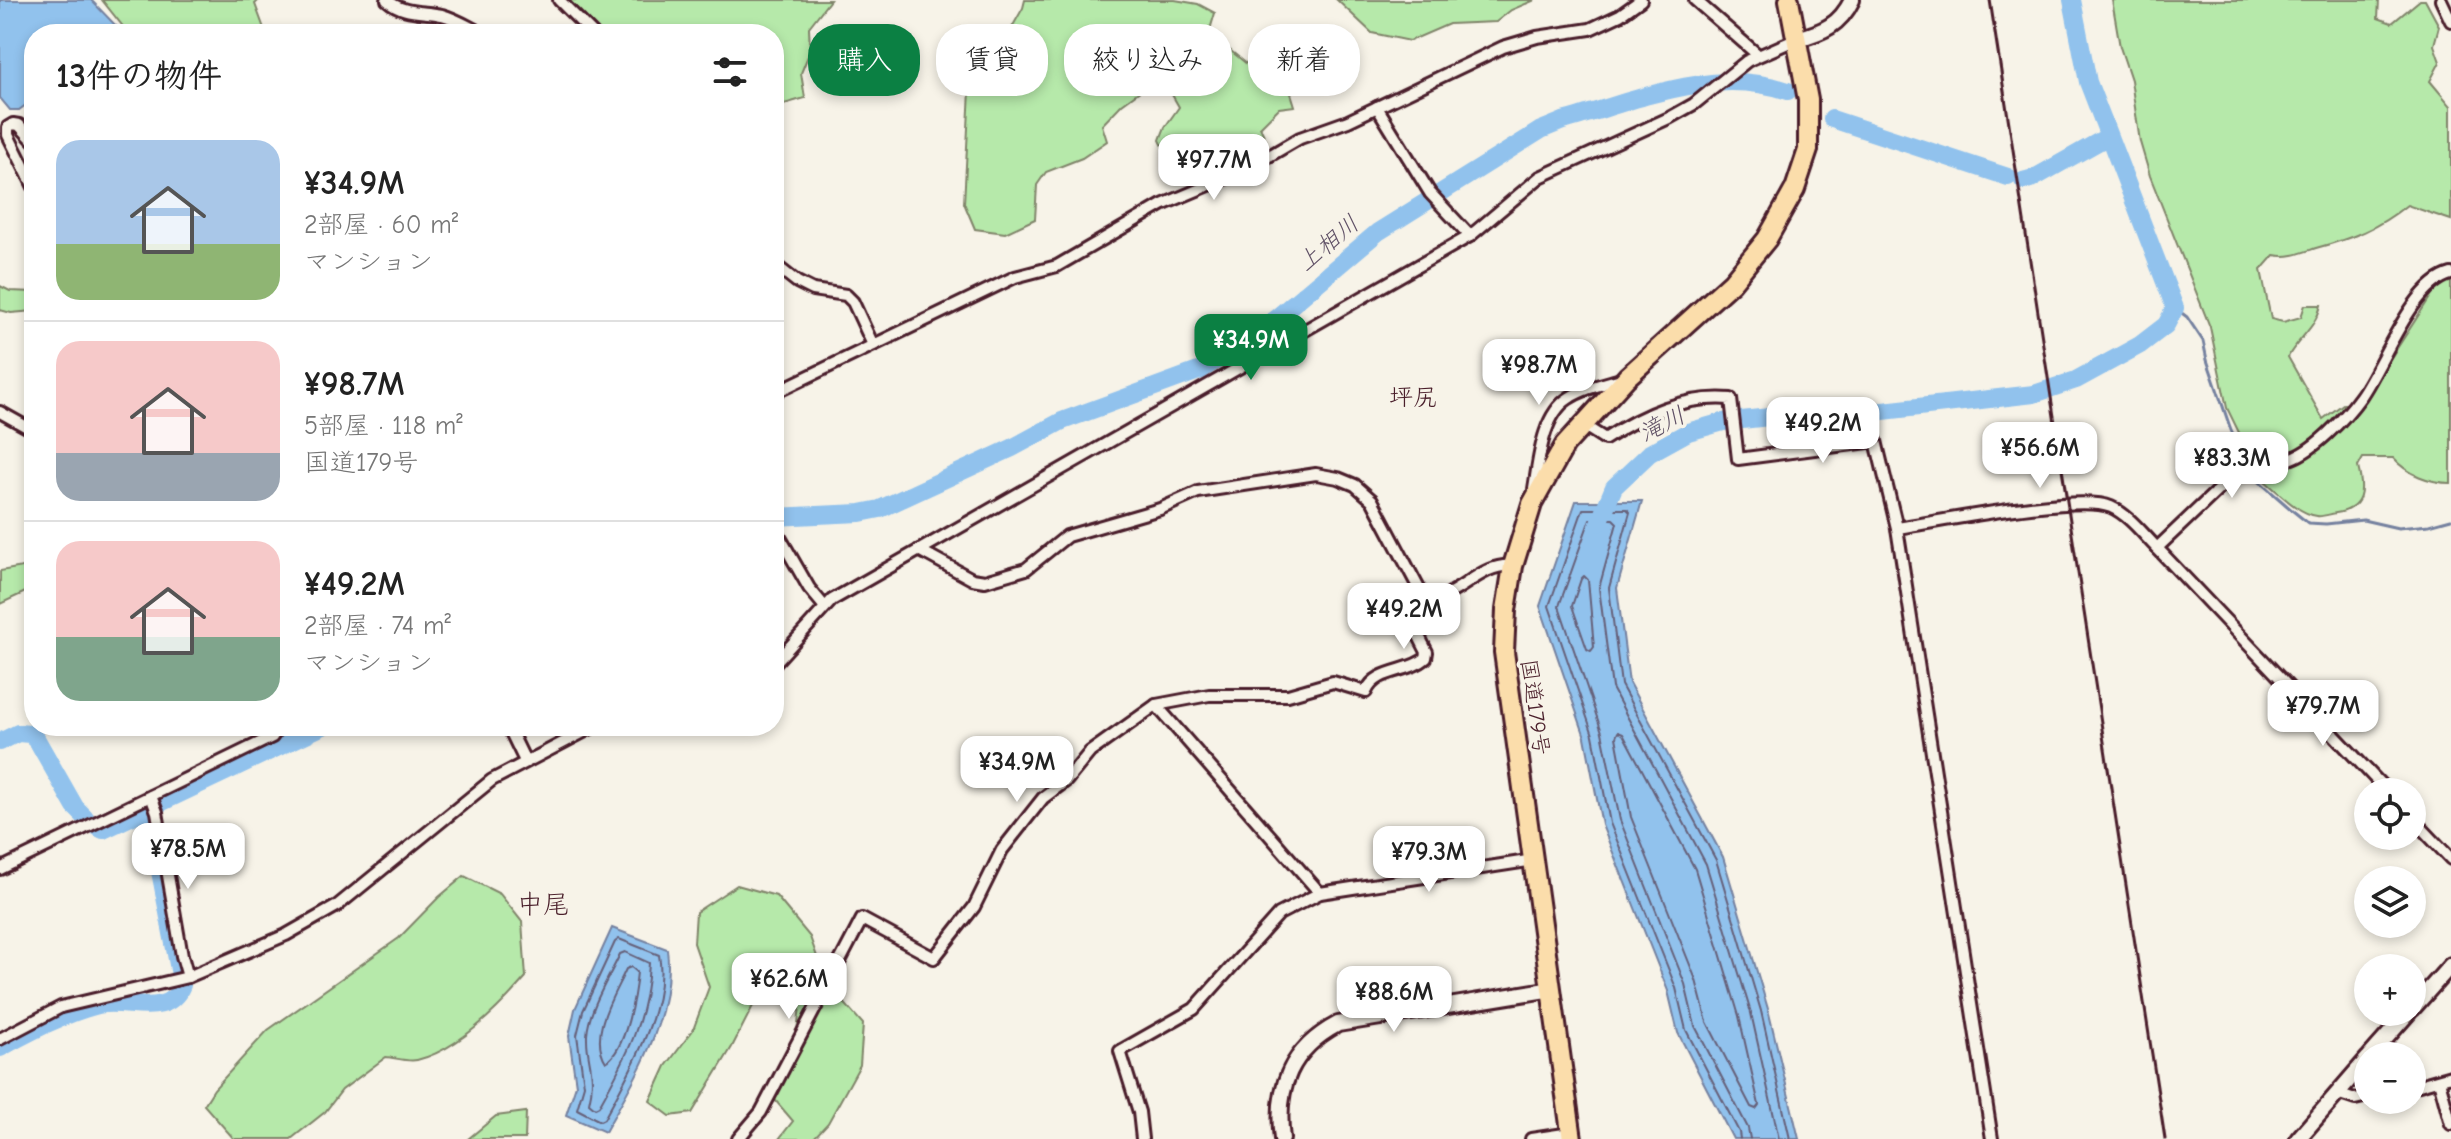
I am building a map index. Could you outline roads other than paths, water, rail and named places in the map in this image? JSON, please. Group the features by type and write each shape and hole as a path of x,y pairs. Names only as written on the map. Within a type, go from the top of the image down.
{"highway":[{"name":"国道179号","path":"1571,1136 1504,652 1513,566 1532,504 1565,445 1627,377 1732,282 1767,239 1795,189 1808,150 1808,100 1789,0"}],"street":[{"path":"387,0 395,7 415,13 440,15 466,24"},
{"path":"559,0 583,24"},
{"path":"784,388 1015,277 1057,266 1162,205 1245,170 1300,138 1348,121 1503,47 1537,37 1590,29 1620,15 1641,0"},
{"path":"1695,0 1758,55"},
{"path":"784,652 824,606 1470,236 1540,177 1669,118 1758,55 1829,28 1844,15 1852,0"},
{"path":"2441,0 2451,21"},
{"path":"1377,107 1433,197 1470,236"},
{"path":"24,130 19,125 8,127 8,135 24,167"},
{"path":"784,272 813,290 846,295 853,302 873,345"},
{"path":"2157,548 2239,470 2250,464 2288,460 2317,442 2345,417 2377,371 2401,324 2423,291 2440,277 2451,274"},
{"path":"1532,504 1539,455 1551,419 1565,400 1582,391 1627,377"},
{"path":"1583,425 1605,439 1630,422 1673,405 1707,397 1731,399 1738,459 1876,441 1897,528 1992,1139"},
{"path":"0,412 24,425"},
{"path":"919,550 972,579 985,581 1026,569 1067,536 1160,509 1198,492 1316,474 1355,485 1372,500 1425,600"},
{"path":"1897,528 2059,504 2097,503 2124,515 2375,778"},
{"path":"784,544 809,588 824,606"},
{"path":"738,1139 761,1112 862,919 934,958 974,907 1002,850 1043,798 1067,780 1090,752 1156,705 1209,695 1288,695 1333,682 1366,692 1371,682 1426,658 1427,652 1414,622 1425,600 1452,591 1496,566 1513,566"},
{"path":"1156,705 1320,893"},
{"path":"0,869 154,803 273,736"},
{"path":"513,736 525,761"},
{"path":"0,1039 61,1007 184,978 286,935 337,906 466,799 525,761 575,736"},
{"path":"154,803 184,978"},
{"path":"2426,833 2451,859"},
{"path":"1142,1139 1139,1112 1120,1051 1194,1009 1279,914 1320,893 1534,860"},
{"path":"2426,993 2451,965"},
{"path":"1282,1139 1279,1120 1283,1085 1297,1055 1321,1033 1338,1024 1552,989"},
{"path":"2382,1042 2397,1026"},
{"path":"2298,1139 2354,1074"},
{"path":"2426,1083 2451,1076"},
{"path":"2439,1080 2451,1124"},
{"path":"2337,1093 2354,1099"},
{"path":"1531,1139 1571,1136"}],"water":[{"path":"0,0 91,0 114,24 24,24 24,106 10,110 0,98"},
{"path":"1576,501 1642,501 1617,588 1629,683 1723,857 1768,1009 1799,1139 1733,1139 1678,1033 1668,991 1602,825 1585,737 1540,606"},
{"path":"612,928 667,949 668,974 665,998 651,1045 605,1132 566,1115 576,1085 569,1036 575,1009"}],"waterway":[{"name":"滝川","path":"1599,523 1614,487 1650,453 1688,432 1723,422 1874,412 2034,394 2076,380 2140,345 2166,325 2175,308 2088,82 2072,0"},
{"name":"上相川","path":"784,517 860,513 880,509 1012,448 1062,421 1201,370 1256,335 1378,232 1541,130 1646,96 1703,84 1760,84 1788,91"},
{"name":"上相川","path":"1832,119 2008,177"},
{"name":"上相川","path":"2023,181 2034,178 2107,137"},
{"path":"2175,308 2187,317 2203,341 2231,430 2253,476 2308,523 2363,520 2398,528 2451,519"},
{"name":"上相川","path":"0,742 18,733 24,734"},
{"name":"上相川","path":"32,736 75,807 85,817"},
{"name":"上相川","path":"99,828 103,830 302,736"},
{"path":"0,1048 60,1018 98,1005 145,1006 166,1002 175,996 182,985 148,809"}],"railway":[{"path":"1990,0 2165,1139"}],"district":[{"name":"坪尻","path":"1413,397"},
{"name":"中尾","path":"543,904"}]}
